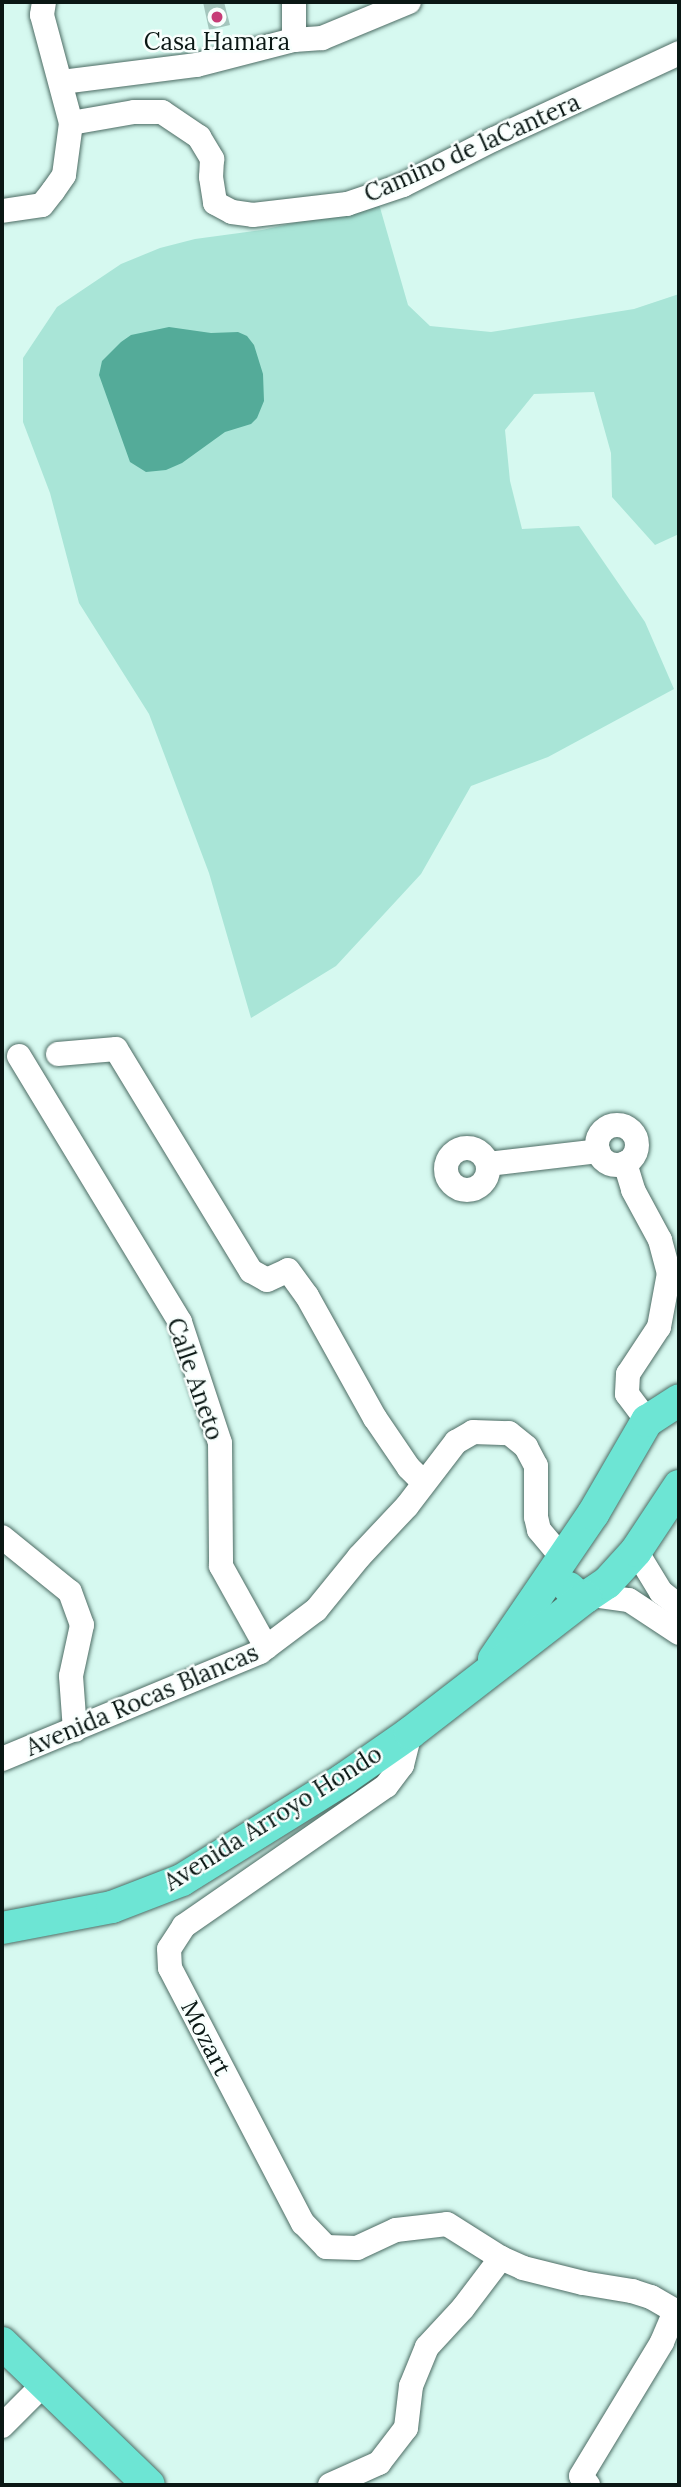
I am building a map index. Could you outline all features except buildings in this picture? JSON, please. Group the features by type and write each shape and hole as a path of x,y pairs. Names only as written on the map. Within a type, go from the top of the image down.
{"main road":[{"name":"Avenida Arroyo Hondo","path":"484,1676 510,1632 668,1412"},
{"name":"Avenida Arroyo Hondo","path":"2,1928 112,1907 182,1880 344,1779 410,1733 589,1596 636,1551 679,1486"},
{"path":"560,1562 565,1584 575,1594 589,1596"},
{"path":"2,2343 149,2485"}],"street":[{"path":"2,211 42,205 64,175 71,123 42,15 44,2"},
{"path":"294,2 294,40"},
{"path":"62,82 197,65 294,40 322,38 409,2"},
{"name":"Camino de laCantera","path":"71,123 134,112 162,112 199,137 212,159 211,177 215,203 232,212 253,215 291,211 347,204 404,185 494,139 679,53"},
{"path":"58,1054 116,1049 251,1271 267,1280 288,1270 307,1296 375,1418 408,1468 424,1483"},
{"name":"Calle Aneto","path":"19,1056 180,1322 220,1443 221,1566 266,1647"},
{"path":"488,1164 598,1151 612,1164 625,1163 635,1154 637,1141 625,1126 612,1125 601,1132 598,1151"},
{"path":"625,1163 633,1190 660,1240 669,1273 659,1327 628,1374 627,1394 668,1412"},
{"name":"Avenida Rocas Blancas","path":"2,1759 266,1647 316,1610 456,1442 473,1432 509,1433 526,1447 536,1466 536,1517 540,1530 560,1562"},
{"path":"2,1537 70,1592 82,1625 71,1676 75,1730"},
{"path":"636,1551 661,1592 679,1606"},
{"path":"589,1596 629,1600 679,1633"},
{"name":"Mozart","path":"410,1733 402,1765 386,1786 184,1926 169,1949 170,1968 303,2223 326,2246 357,2248 396,2230 447,2224 501,2258 523,2268 583,2283 632,2291 677,2312"},
{"path":"330,2485 379,2463 406,2428 411,2386 426,2347 463,2308 501,2258"},
{"path":"588,2485 581,2476 662,2342 677,2312"},
{"path":"2,2426 44,2384"}],"shaded area":[{"path":"379,204 408,305 430,326 491,332 634,309 679,294 679,534 655,545 612,497 611,453 594,392 534,394 505,430 510,481 522,529 579,526 645,622 674,689 548,757 471,786 421,874 336,966 251,1018 209,873 149,714 79,603 50,493 23,422 23,358 57,307 121,264 160,248 195,239 262,230"},
{"path":"169,327 211,333 238,332 247,336 254,345 263,374 264,401 257,418 251,424 225,432 182,463 166,470 146,472 130,462 99,375 102,361 131,335"}],"place":[{"name":"Casa Hamara","path":"217,17"}]}
